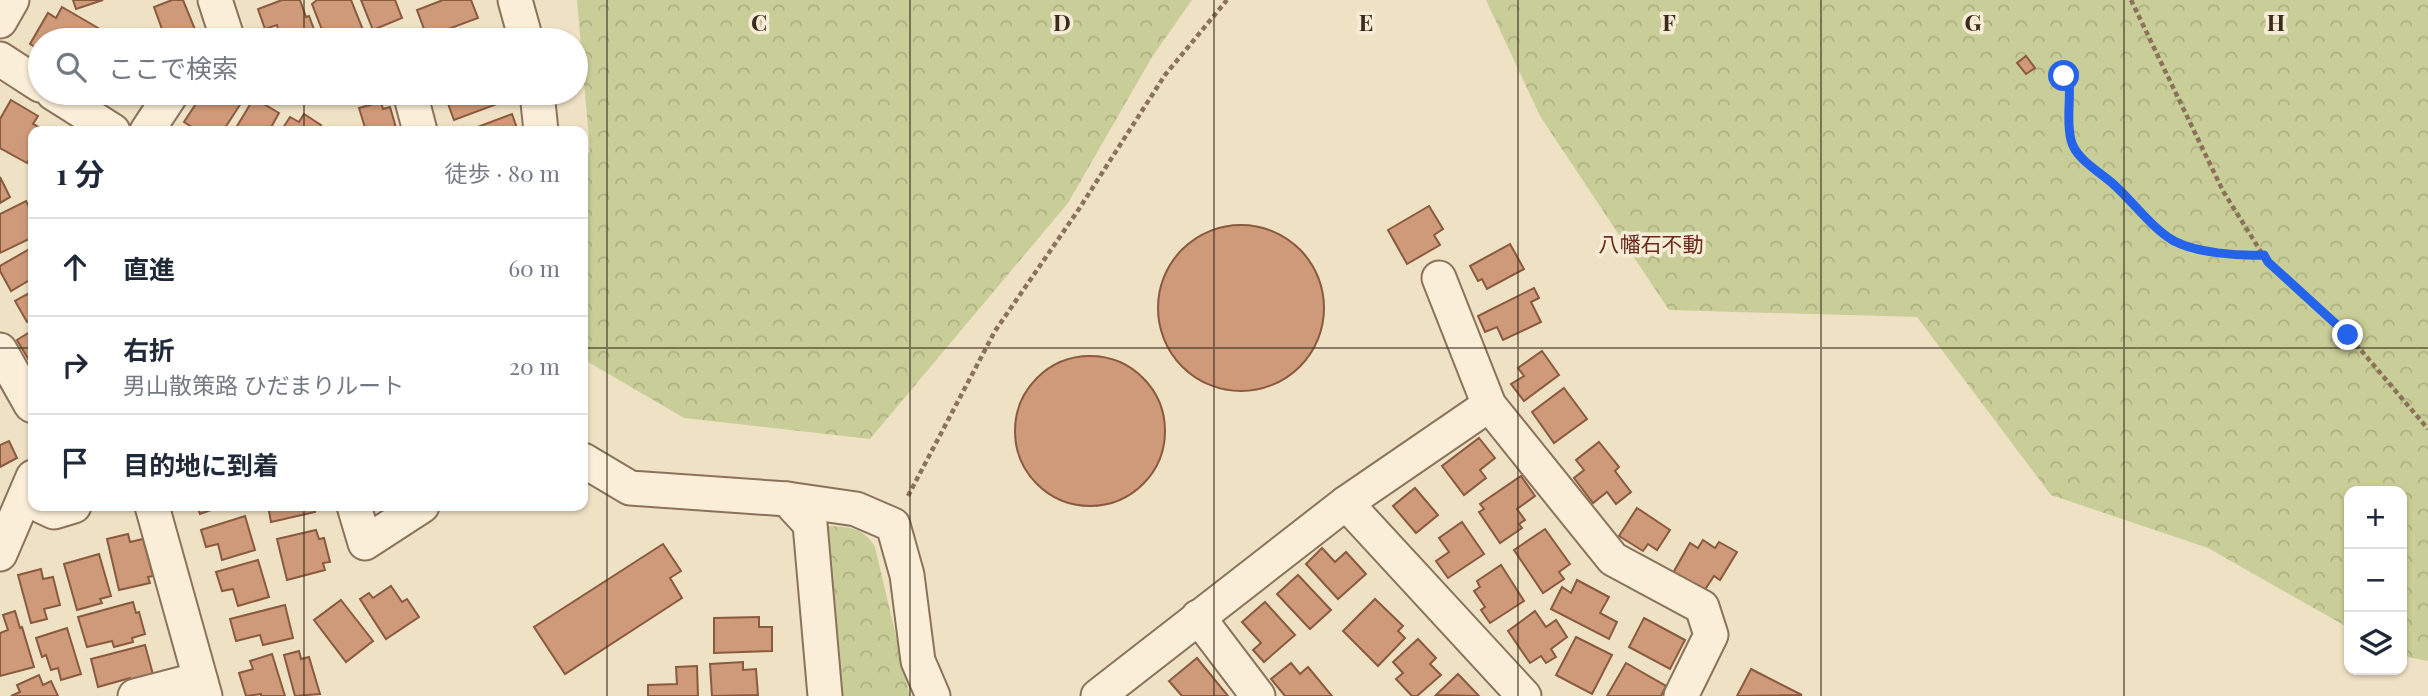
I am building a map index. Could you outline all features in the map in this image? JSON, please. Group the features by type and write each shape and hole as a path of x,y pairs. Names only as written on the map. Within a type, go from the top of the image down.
{"street":[{"path":"0,21 12,0"},
{"path":"215,0 224,28"},
{"path":"515,0 523,28"},
{"path":"0,59 28,77"},
{"path":"72,105 105,126"},
{"path":"150,126 164,105"},
{"path":"413,105 419,126"},
{"path":"538,105 540,126"},
{"path":"1439,278 1489,405 1613,559 1702,607 1711,635 1681,696"},
{"path":"0,350 28,400"},
{"path":"1098,696 1346,503 1489,405"},
{"path":"588,463 630,488 787,499 856,509 893,525 907,575 918,661 933,696"},
{"path":"787,499 810,524 825,696"},
{"path":"1346,503 1524,696"},
{"path":"0,554 28,505"},
{"path":"135,696 202,687 153,511"},
{"path":"355,511 365,543 414,511"},
{"path":"1198,617 1258,696"}],"path":[{"path":"893,525 995,331 1166,75 1227,0"},
{"path":"2131,0 2223,191 2268,262 2348,335 2428,429"},
{"path":"2064,76 2069,81 2070,90 2071,141 2085,160 2147,218 2173,240 2185,245 2214,252 2264,255"}],"green space":[{"path":"577,0 1192,0 1152,57 1068,203 870,439 684,418 588,362 588,28 579,28"},
{"path":"1486,0 2428,0 2428,661 2407,657 2407,486 2344,486 2344,625 2208,548 2051,495 1917,317 1669,310 1540,116"},
{"path":"827,526 855,529 866,535 875,547 910,696 841,696"}],"building":[{"path":"73,0 103,0 76,9"},
{"path":"172,0 183,0 194,28 162,28 154,7"},
{"path":"282,0 300,0 314,28 278,28 277,25 265,28 258,9"},
{"path":"317,0 351,0 362,28 321,28 312,4"},
{"path":"361,0 395,0 402,18 372,28"},
{"path":"443,0 471,0 478,18 451,28 424,28 417,10"},
{"path":"62,7 98,28 39,28 48,13 56,18"},
{"path":"2026,56 2035,68 2026,74 2017,63"},
{"path":"11,100 38,116 33,124 37,126 28,126 27,163 0,148 0,119"},
{"path":"195,105 240,105 226,126 190,126 184,122"},
{"path":"250,105 266,105 279,113 272,126 237,126"},
{"path":"370,105 382,105 383,109 390,107 396,126 364,126 359,108"},
{"path":"448,105 494,105 454,120"},
{"path":"304,114 321,125 284,126 290,117 299,122"},
{"path":"512,114 516,126 480,126"},
{"path":"0,177 10,197 0,203"},
{"path":"26,201 28,205 28,239 0,253 0,214"},
{"path":"1429,206 1443,229 1434,235 1440,245 1407,264 1388,230"},
{"path":"1241,225 1273,231 1300,249 1318,276 1324,308 1318,340 1300,367 1273,385 1241,391 1209,385 1182,367 1164,340 1158,308 1164,276 1182,249 1209,231"},
{"path":"1510,244 1524,269 1487,289 1482,279 1478,281 1470,266"},
{"path":"28,250 28,281 11,291 0,266"},
{"path":"1534,288 1539,298 1531,302 1541,322 1503,340 1497,327 1485,332 1478,316"},
{"path":"28,294 28,322 27,322 15,301"},
{"path":"28,333 28,359 17,340"},
{"path":"1542,351 1559,375 1524,401 1511,384 1524,376 1518,368"},
{"path":"1090,356 1119,361 1143,378 1160,402 1165,431 1160,460 1143,484 1119,501 1090,506 1061,501 1037,484 1020,460 1015,431 1020,402 1037,378 1061,361"},
{"path":"1564,388 1587,419 1554,443 1532,412"},
{"path":"1479,438 1495,458 1480,470 1486,478 1464,495 1442,466"},
{"path":"9,441 17,458 0,467 0,445"},
{"path":"1599,442 1619,467 1615,471 1631,492 1616,504 1607,492 1593,503 1574,478 1584,470 1576,460"},
{"path":"1521,476 1535,496 1517,509 1525,520 1519,524 1522,528 1500,543 1479,512 1484,509 1480,504"},
{"path":"1415,488 1438,515 1416,533 1393,506"},
{"path":"1637,508 1670,530 1657,550 1648,544 1643,551 1619,536"},
{"path":"269,511 315,511 315,512 271,522"},
{"path":"245,516 255,550 222,560 218,544 206,547 201,530"},
{"path":"1462,522 1484,554 1448,578 1436,561 1449,552 1439,538"},
{"path":"1545,529 1570,564 1559,572 1564,579 1543,593 1514,550"},
{"path":"316,530 319,539 324,538 330,562 323,563 325,570 287,580 277,539"},
{"path":"128,534 130,542 143,539 153,576 148,577 150,583 119,590 107,539"},
{"path":"1703,540 1715,548 1719,542 1737,552 1720,580 1714,576 1704,591 1673,573 1690,543 1698,548"},
{"path":"663,544 681,571 670,578 682,598 565,674 534,627"},
{"path":"1322,548 1335,562 1346,552 1366,574 1338,599 1306,564"},
{"path":"99,554 111,596 100,599 102,603 77,610 64,564"},
{"path":"258,560 269,597 238,606 233,589 222,591 216,572"},
{"path":"1501,565 1524,601 1490,623 1481,610 1485,607 1474,591 1480,587 1477,581"},
{"path":"41,569 43,579 53,577 60,605 44,609 47,619 31,623 18,575"},
{"path":"1298,575 1331,610 1310,629 1277,594"},
{"path":"1577,580 1609,597 1600,613 1617,622 1609,639 1551,609 1562,587 1571,593"},
{"path":"391,586 402,602 407,599 419,617 386,639 360,599 369,593 373,598"},
{"path":"1375,599 1403,626 1398,631 1405,638 1378,666 1343,631"},
{"path":"341,600 373,641 346,662 314,620"},
{"path":"133,602 136,613 139,612 145,634 132,638 133,642 114,647 112,641 87,647 78,617"},
{"path":"1265,602 1295,635 1264,662 1253,650 1261,643 1242,622"},
{"path":"285,605 293,638 263,645 260,635 236,641 230,619"},
{"path":"15,611 34,667 0,676 0,633 8,630 3,615"},
{"path":"1535,611 1546,627 1556,620 1567,637 1551,649 1556,657 1546,663 1541,656 1530,663 1508,631"},
{"path":"759,617 759,627 772,627 772,651 714,653 714,618"},
{"path":"1644,618 1685,640 1670,669 1629,647"},
{"path":"67,628 81,674 61,680 58,668 51,670 46,655 42,657 36,638"},
{"path":"1576,637 1612,655 1592,694 1556,675"},
{"path":"1418,639 1436,658 1430,664 1441,675 1417,696 1412,696 1396,679 1403,673 1393,662"},
{"path":"145,645 154,678 132,684 130,678 98,687 91,659"},
{"path":"299,651 301,659 309,657 320,694 295,696 284,655"},
{"path":"272,654 285,696 246,696 239,673 253,669 250,661"},
{"path":"1197,658 1228,696 1182,696 1169,681"},
{"path":"743,662 743,670 756,669 758,695 712,696 710,664"},
{"path":"1291,663 1300,674 1308,667 1332,696 1285,696 1271,679"},
{"path":"1626,663 1666,686 1661,696 1607,696"},
{"path":"697,666 698,696 648,696 648,685 677,684 676,667"},
{"path":"1751,669 1802,695 1737,696"},
{"path":"1458,674 1479,696 1436,695"},
{"path":"39,675 43,685 51,681 58,696 11,696 20,692 17,685"}],"district":[{"name":"八幡石不動","path":"1651,245"}],"route":[{"path":"2064,76 2069,81 2071,141 2077,152 2147,218 2173,240 2185,245 2214,252 2264,255 2268,262 2348,335"}]}
